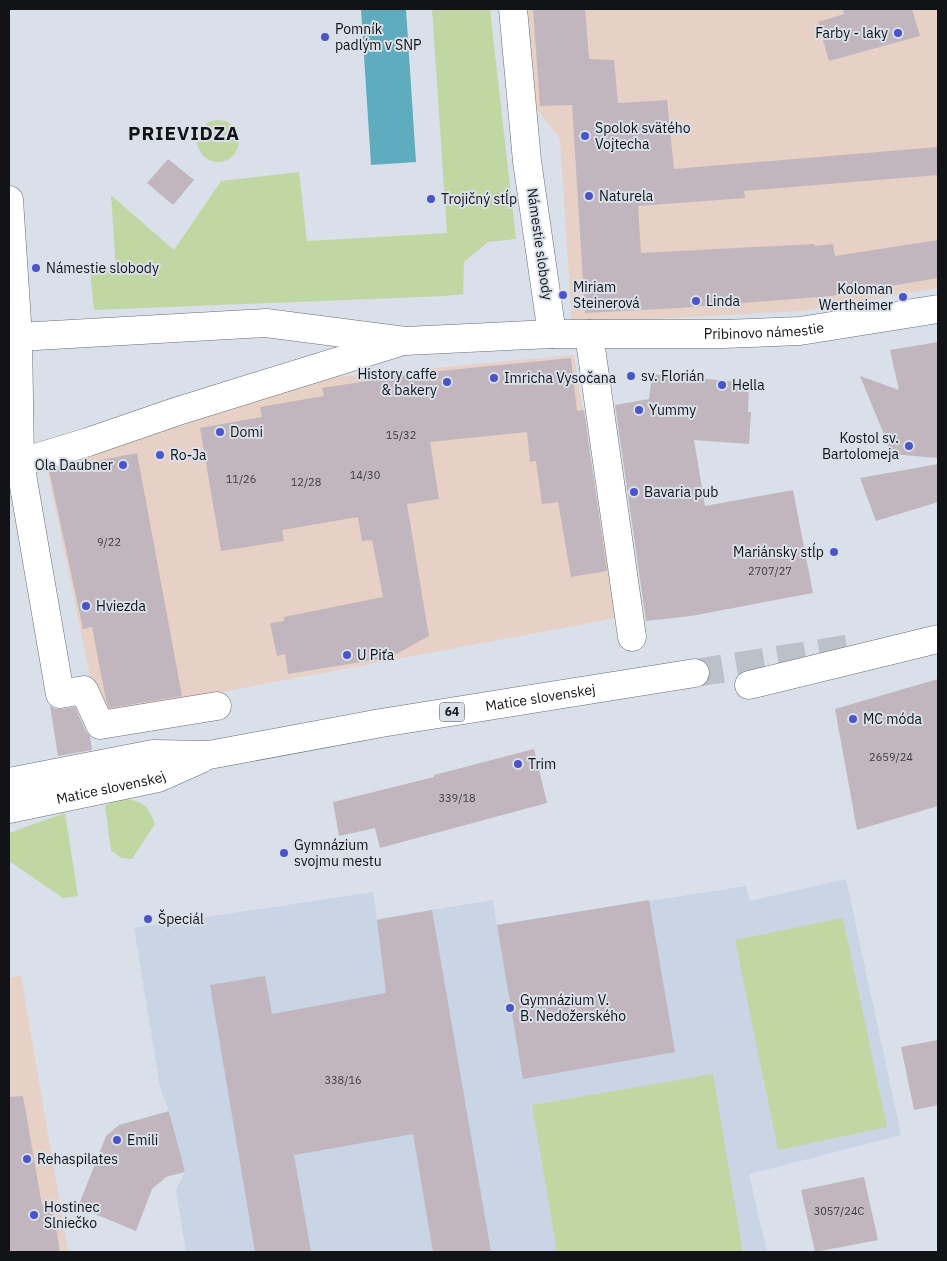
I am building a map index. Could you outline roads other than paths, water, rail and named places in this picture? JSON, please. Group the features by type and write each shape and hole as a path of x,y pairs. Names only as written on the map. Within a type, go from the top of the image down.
{"street":[{"name":"Námestie slobody","path":"514,9 527,161 552,334"},
{"path":"9,200 18,338 14,465 60,694 84,690 100,725 217,706"},
{"name":"Pribinovo námestie","path":"552,334 723,334 800,331 938,309"},
{"path":"18,338 266,323 405,341 552,334"},
{"path":"589,334 632,637"},
{"path":"14,465 178,411 405,341"},
{"path":"749,685 938,640"},
{"name":"Matice slovenskej","path":"9,782 153,754 209,755 382,723 695,673"},
{"name":"Matice slovenskej","path":"9,808 158,778 209,755"}],"water":[{"path":"361,9 406,9 416,162 371,165"}],"tunnel":[{"path":"695,673 859,647"}],"place":[{"name":"Farby - laky","path":"898,33"},
{"name":"Pomník padlým v SNP","path":"325,37"},
{"name":"Spolok svätého Vojtecha","path":"585,136"},
{"name":"Naturela","path":"589,196"},
{"name":"Trojičný stĺp","path":"431,199"},
{"name":"Námestie slobody","path":"36,268"},
{"name":"Miriam Steinerová","path":"563,295"},
{"name":"Koloman Wertheimer","path":"903,297"},
{"name":"Linda","path":"696,301"},
{"name":"sv. Florián","path":"631,376"},
{"name":"Imricha Vysočana","path":"494,378"},
{"name":"History caffe & bakery","path":"447,382"},
{"name":"Hella","path":"722,385"},
{"name":"Yummy","path":"639,410"},
{"name":"Domi","path":"220,432"},
{"name":"Kostol sv. Bartolomeja","path":"909,446"},
{"name":"Ro-Ja","path":"160,455"},
{"name":"Ola Daubner","path":"123,465"},
{"name":"Bavaria pub","path":"634,492"},
{"name":"Mariánsky stĺp","path":"834,552"},
{"name":"Hviezda","path":"86,606"},
{"name":"U Piťa","path":"347,655"},
{"name":"MC móda","path":"853,719"},
{"name":"Trim","path":"518,764"},
{"name":"Gymnázium svojmu mestu","path":"284,853"},
{"name":"Špeciál","path":"148,919"},
{"name":"Gymnázium V. B. Nedožerského","path":"510,1008"},
{"name":"Emili","path":"117,1140"},
{"name":"Rehaspilates","path":"27,1159"},
{"name":"Hostinec Slniečko","path":"34,1215"}],"district":[{"name":"PRIEVIDZA","path":"184,133"}]}
